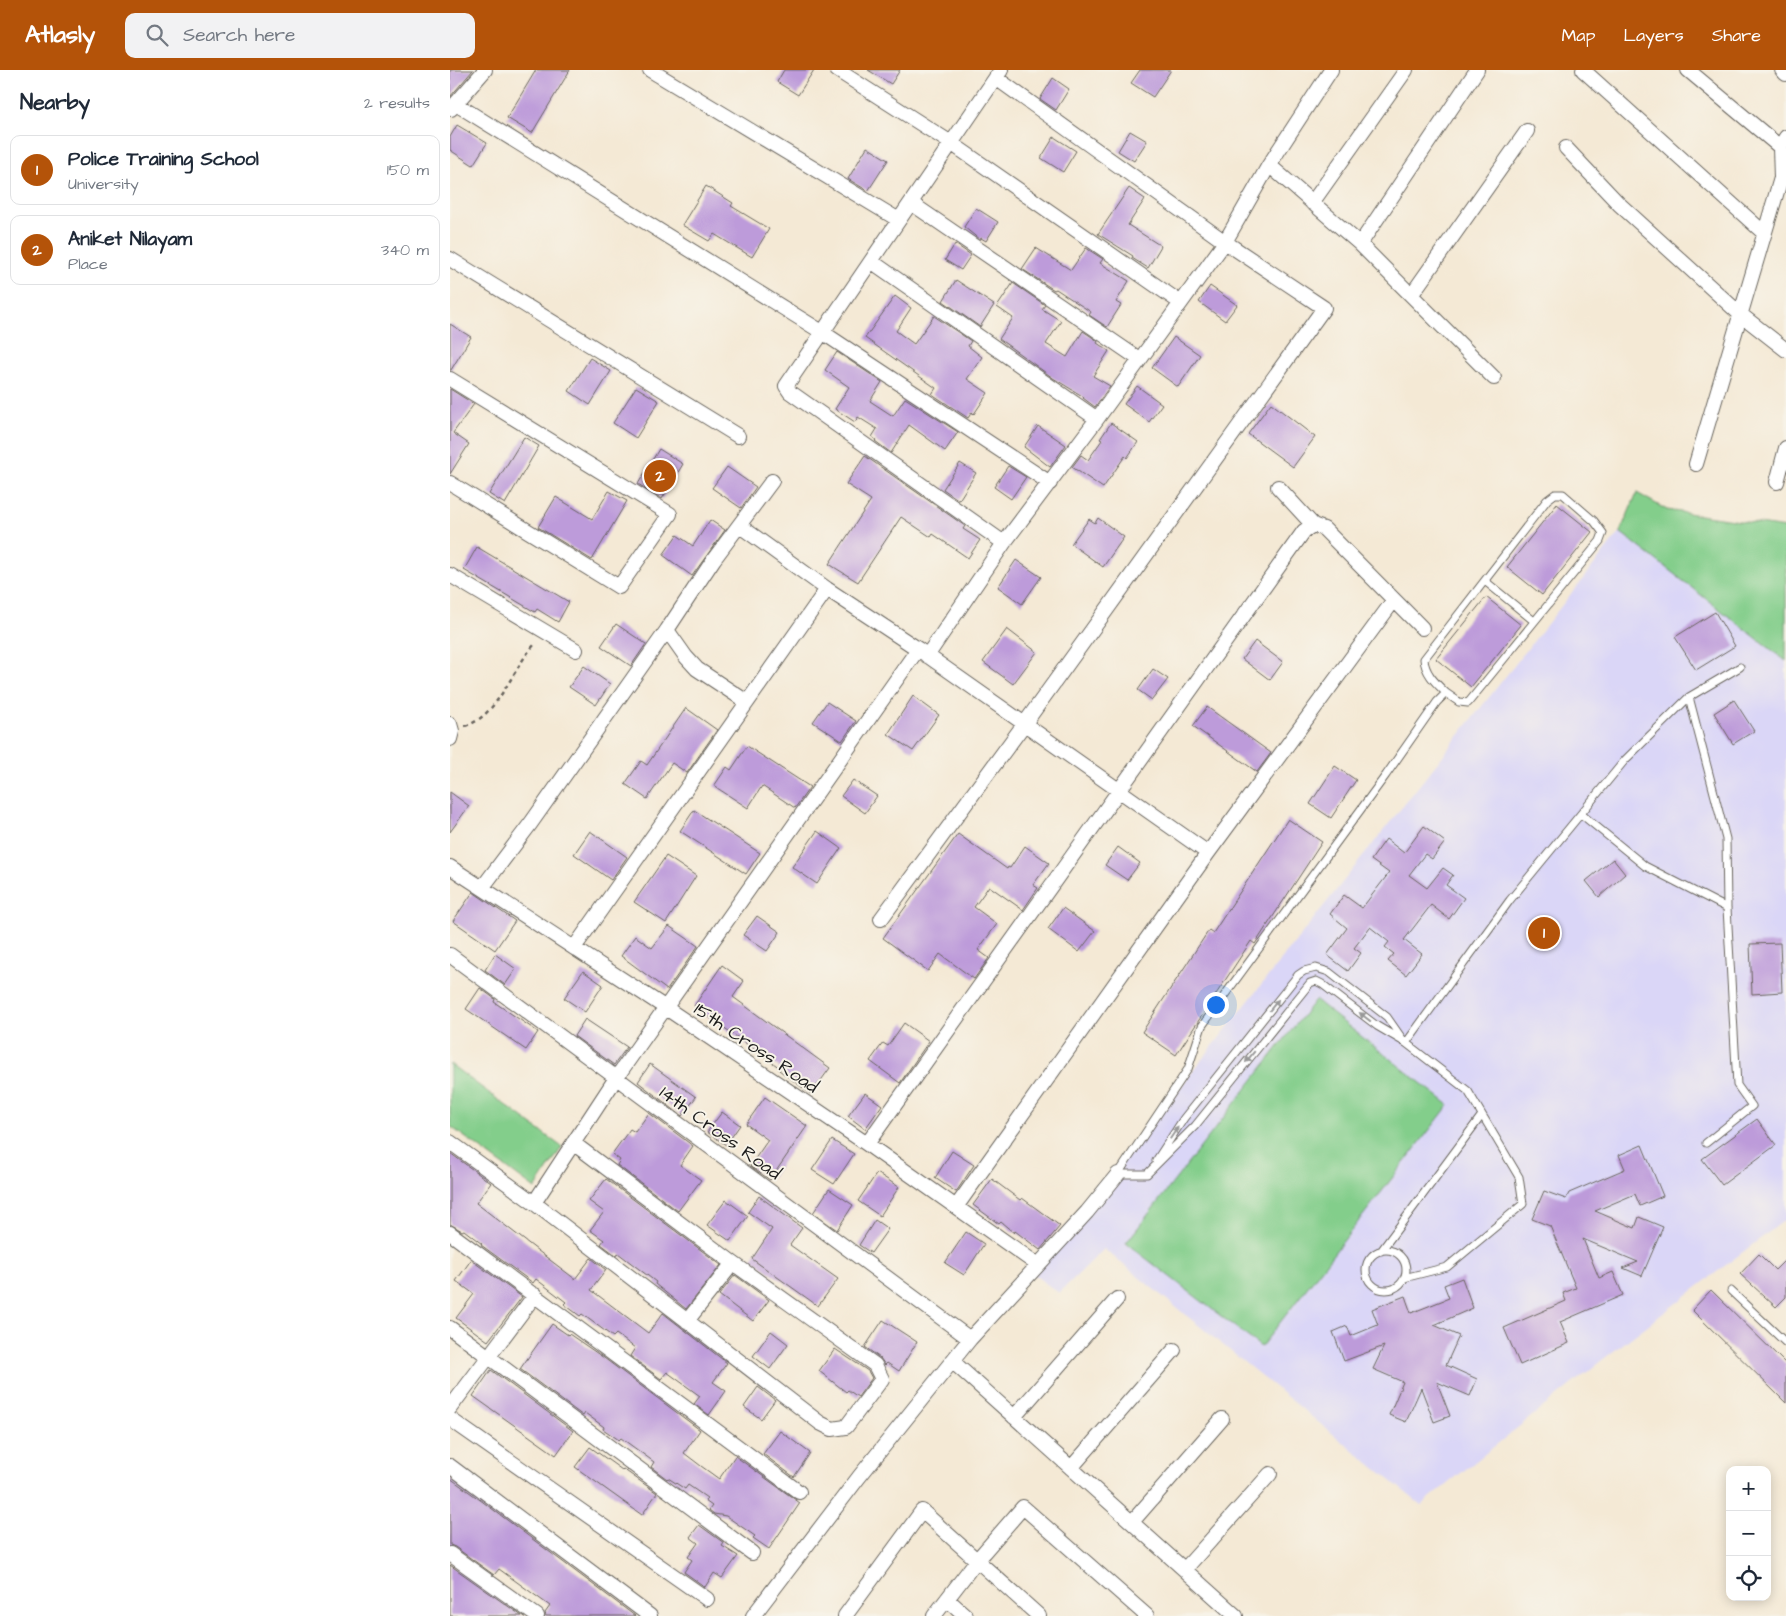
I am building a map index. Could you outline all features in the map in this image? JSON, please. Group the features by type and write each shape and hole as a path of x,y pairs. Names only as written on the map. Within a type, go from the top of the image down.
{"street":[{"path":"485,70 453,107 822,332 1050,483"},
{"path":"650,70 899,220"},
{"path":"837,70 951,143 1181,303"},
{"path":"534,1203 616,1078 666,1008 922,652 1050,483 1225,242 1269,165 1331,70"},
{"path":"1312,202 1406,70"},
{"path":"1360,244 1477,70"},
{"path":"1583,70 1764,233"},
{"path":"1688,70 1783,142 1780,178 1696,464"},
{"path":"1782,70 1786,74"},
{"path":"881,919 1025,723 1324,308 1225,242 998,74 786,386 790,392 1004,543"},
{"path":"1412,294 1527,131"},
{"path":"1566,148 1619,204 1740,314 1786,350"},
{"path":"1269,165 1360,244 1494,378"},
{"path":"910,203 1139,359"},
{"path":"450,259 738,436"},
{"path":"871,261 1097,419"},
{"path":"450,379 670,514 619,587 450,483"},
{"path":"1777,482 1786,448"},
{"path":"482,888 531,823 667,630 714,559 772,481"},
{"path":"1278,487 1314,525 1324,529 1422,628"},
{"path":"867,1144 1304,531 1314,525"},
{"path":"740,526 827,589 1025,723 1208,853"},
{"path":"450,575 576,650"},
{"path":"574,948 827,589"},
{"path":"956,1207 1208,853 1394,600"},
{"path":"667,630 697,669 747,702"},
{"path":"450,739 454,726"},
{"name":"15th Cross Road","path":"450,866 666,1008 867,1144 1038,1265"},
{"name":"14th Cross Road","path":"450,955 970,1339"},
{"path":"450,1142 534,1203 820,1423 832,1429 846,1428 882,1380 875,1365 733,1263 573,1143"},
{"path":"753,1616 865,1470 970,1339 1087,1212 1118,1174"},
{"path":"450,1232 799,1492"},
{"path":"687,1321 733,1263"},
{"path":"450,1408 534,1295"},
{"path":"1014,1418 1117,1299"},
{"path":"450,1328 752,1553"},
{"path":"1071,1468 1174,1350"},
{"path":"952,1361 1236,1616"},
{"path":"450,1419 707,1599"},
{"path":"1132,1522 1222,1419"},
{"path":"450,1466 650,1616"},
{"path":"1185,1569 1270,1474"},
{"path":"934,1616 977,1560 1023,1507 1147,1616"},
{"path":"845,1616 922,1511 1039,1616"},
{"path":"450,1554 537,1616"},
{"path":"947,1599 966,1616"}],"lane":[{"path":"1555,494 1563,494 1594,521 1603,532 1600,541 1534,621 1468,703 1459,702 1446,693 1424,666 1424,660 1547,500 1555,494"},
{"path":"1485,581 1534,621"},
{"path":"1406,1044 1510,900 1624,760 1689,698 1740,667"},
{"path":"1118,1174 1188,1069 1202,1026 1386,776 1437,702 1446,693"},
{"path":"1689,698 1726,838 1727,908 1737,1084 1752,1106 1706,1143"},
{"path":"1581,814 1646,866 1727,908"},
{"path":"1147,1174 1184,1118 1298,975 1304,971 1316,968 1330,972 1387,1017 1406,1044"},
{"path":"1118,1174 1147,1174 1195,1126 1310,983 1316,981 1377,1026 1406,1044 1468,1091 1519,1177 1523,1204 1447,1267 1404,1278"},
{"path":"1380,1251 1393,1252 1403,1260 1405,1266 1404,1278 1400,1284 1389,1290 1376,1288 1367,1278 1367,1265 1370,1258 1380,1251 1482,1115"},
{"path":"1731,1291 1786,1343"}],"path":[{"path":"454,726 472,724 484,715 500,696 528,650 548,633"}],"shaded area":[{"path":"1620,532 1786,661 1786,1219 1602,1360 1421,1505 1104,1249 1059,1293 1026,1269 1087,1205"}],"green space":[{"path":"1637,493 1667,510 1786,528 1786,661 1620,532"},
{"path":"1315,1000 1449,1105 1261,1347 1126,1243"},
{"path":"450,1064 562,1147 535,1189 450,1126"}],"building":[{"path":"450,70 473,70 450,97"},
{"path":"536,70 570,70 532,133 507,118"},
{"path":"784,70 814,70 798,95 777,82"},
{"path":"868,70 900,70 891,84"},
{"path":"1140,70 1171,70 1153,97 1131,83"},
{"path":"1053,78 1069,89 1056,110 1040,99"},
{"path":"457,125 487,143 473,165 450,150 450,137"},
{"path":"1130,131 1147,141 1134,161 1118,151"},
{"path":"1054,137 1076,151 1063,172 1041,158"},
{"path":"867,147 888,160 868,191 848,179"},
{"path":"706,186 733,203 731,206 769,229 752,257 714,234 709,241 682,225"},
{"path":"1129,188 1145,199 1128,225 1161,246 1148,268 1098,234"},
{"path":"976,208 998,222 986,241 981,238 980,240 964,227"},
{"path":"955,244 971,255 961,270 945,260"},
{"path":"1036,248 1071,270 1086,248 1103,259 1100,263 1129,281 1116,302 1121,305 1107,327 1089,315 1091,312 1022,269"},
{"path":"956,280 994,305 980,327 943,301"},
{"path":"1013,283 1045,305 1042,309 1061,321 1046,344 1067,357 1083,331 1109,351 1093,376 1110,386 1095,407 1084,397 1053,378 999,339 1013,318 997,307"},
{"path":"1210,286 1237,305 1225,321 1199,302"},
{"path":"895,296 911,308 896,331 914,344 934,316 971,341 968,346 982,357 967,379 988,393 974,414 972,412 968,418 932,394 936,388 865,338"},
{"path":"450,324 471,337 451,370 450,370"},
{"path":"1174,337 1200,355 1178,387 1152,368"},
{"path":"837,352 882,382 870,401 893,416 905,398 958,432 945,451 909,425 891,453 872,437 877,429 858,417 855,422 835,409 849,387 825,370"},
{"path":"590,358 611,371 590,405 569,391"},
{"path":"1137,386 1162,404 1149,422 1124,404"},
{"path":"636,387 659,401 636,438 613,423"},
{"path":"450,389 474,404 453,433 469,444 450,474"},
{"path":"1271,403 1315,437 1293,467 1248,434"},
{"path":"1111,423 1138,442 1127,458 1125,456 1103,488 1072,467 1081,455 1088,460"},
{"path":"1038,426 1066,445 1050,467 1024,447"},
{"path":"524,437 539,446 505,504 489,494"},
{"path":"659,449 683,464 662,499 638,484"},
{"path":"865,456 965,526 963,529 980,540 968,558 933,534 931,537 901,517 858,582 829,564 871,500 846,484"},
{"path":"960,463 976,473 959,500 943,489"},
{"path":"1008,466 1026,477 1011,499 994,487"},
{"path":"727,467 756,487 741,508 712,488"},
{"path":"609,491 627,501 592,560 538,527 556,497 592,519"},
{"path":"1557,504 1592,532 1542,595 1507,567"},
{"path":"1098,518 1124,537 1103,567 1071,544 1089,519 1095,523"},
{"path":"710,520 725,530 692,576 663,555 677,535 693,546"},
{"path":"477,547 569,602 558,622 537,609 535,612 464,570"},
{"path":"1016,560 1041,577 1022,604 998,587"},
{"path":"1486,597 1521,625 1471,687 1436,659"},
{"path":"1715,612 1735,646 1696,670 1675,637"},
{"path":"616,624 646,644 631,666 601,646"},
{"path":"1007,629 1037,652 1013,684 983,662"},
{"path":"1255,641 1283,662 1270,680 1242,659"},
{"path":"584,666 610,684 596,705 569,687"},
{"path":"1153,669 1168,679 1152,700 1138,690"},
{"path":"913,696 939,715 913,751 888,734"},
{"path":"1734,700 1754,731 1733,744 1714,713"},
{"path":"827,702 856,721 842,741 813,722"},
{"path":"1207,707 1271,753 1257,772 1193,726"},
{"path":"686,708 717,730 687,773 672,763 647,799 625,784 641,761 647,765"},
{"path":"747,746 810,787 795,808 762,786 748,808 714,786 727,767 731,770"},
{"path":"1335,766 1356,780 1331,818 1310,804"},
{"path":"853,780 877,796 865,813 841,796"},
{"path":"450,792 469,806 450,832"},
{"path":"694,810 760,853 746,874 680,831"},
{"path":"1288,819 1322,842 1255,944 1251,941 1176,1055 1142,1032 1209,930 1213,933"},
{"path":"1424,826 1445,842 1432,859 1425,854 1409,875 1427,888 1443,868 1453,875 1446,885 1464,898 1449,919 1431,905 1404,940 1422,954 1406,975 1388,961 1394,954 1385,947 1389,942 1370,927 1354,948 1361,953 1348,971 1327,955 1347,928 1330,914 1344,895 1362,908 1389,873 1371,860 1386,839 1404,853"},
{"path":"590,831 627,857 611,880 574,854"},
{"path":"817,831 841,848 817,884 792,867"},
{"path":"958,834 1007,869 1008,867 1010,868 1025,846 1049,863 1033,885 1038,888 1023,910 989,886 974,907 997,924 978,950 989,958 974,979 940,954 928,971 883,938"},
{"path":"1118,847 1140,863 1127,880 1105,865"},
{"path":"666,856 696,876 666,923 634,902"},
{"path":"1613,859 1625,874 1599,897 1586,881"},
{"path":"473,892 515,921 495,950 453,921"},
{"path":"1063,908 1095,931 1079,952 1048,929"},
{"path":"757,916 780,932 767,951 743,935"},
{"path":"669,926 698,946 667,990 621,956 635,936 652,948"},
{"path":"1780,943 1782,992 1752,994 1750,944"},
{"path":"495,954 516,969 505,985 485,970"},
{"path":"722,965 744,981 733,997 830,1068 811,1094 779,1070 780,1068 694,1006"},
{"path":"583,971 603,985 585,1012 564,998"},
{"path":"480,988 495,999 494,1002 538,1032 526,1050 466,1009"},
{"path":"585,1019 627,1047 614,1065 574,1036"},
{"path":"904,1023 929,1041 900,1083 870,1061 883,1043 888,1046"},
{"path":"650,1064 696,1097 682,1116 638,1082"},
{"path":"865,1093 882,1105 865,1129 848,1116"},
{"path":"765,1097 807,1126 770,1180 750,1166 768,1140 746,1124"},
{"path":"722,1112 740,1125 726,1145 707,1132"},
{"path":"649,1113 693,1146 680,1165 701,1180 678,1211 617,1165 620,1160 612,1154 630,1129 635,1132"},
{"path":"1757,1119 1776,1145 1722,1185 1702,1159"},
{"path":"832,1140 854,1154 834,1184 812,1170"},
{"path":"1642,1145 1663,1196 1640,1206 1635,1194 1595,1211 1635,1228 1639,1217 1663,1227 1642,1276 1623,1268 1638,1262 1583,1239 1599,1278 1613,1272 1623,1295 1560,1322 1569,1343 1520,1365 1504,1328 1566,1301 1563,1293 1576,1288 1550,1226 1532,1219 1544,1191 1566,1199 1569,1193 1625,1169 1619,1155"},
{"path":"952,1151 974,1165 956,1192 935,1178"},
{"path":"450,1153 491,1183 476,1203 575,1279 591,1258 606,1270 591,1290 648,1333 663,1313 727,1363 713,1382 726,1391 709,1415 694,1404 700,1396 667,1372 661,1379 630,1356 635,1348 616,1334 613,1337 582,1314 580,1316 564,1304 566,1302 536,1279 533,1283 481,1245 464,1230 462,1231 450,1224"},
{"path":"877,1173 899,1187 880,1216 858,1201"},
{"path":"606,1179 721,1265 686,1309 655,1284 656,1282 618,1253 617,1256 601,1244 604,1240 590,1230 604,1212 589,1201"},
{"path":"992,1179 1060,1226 1040,1250 1015,1231 1014,1233 1001,1222 999,1224 973,1205"},
{"path":"829,1189 853,1205 837,1230 813,1213"},
{"path":"759,1196 802,1228 790,1245 838,1279 818,1306 752,1259 772,1229 748,1212"},
{"path":"726,1200 748,1216 730,1241 707,1225"},
{"path":"875,1220 888,1229 871,1253 859,1245"},
{"path":"966,1232 984,1244 964,1275 945,1263"},
{"path":"1759,1254 1775,1270 1786,1259 1786,1297 1776,1307 1740,1274"},
{"path":"471,1260 522,1297 488,1341 456,1318 474,1294 456,1281"},
{"path":"735,1275 769,1300 753,1321 719,1295"},
{"path":"1462,1278 1473,1308 1434,1325 1459,1336 1446,1365 1477,1379 1470,1396 1437,1382 1450,1416 1434,1422 1421,1388 1406,1422 1389,1415 1403,1382 1373,1369 1384,1346 1344,1361 1333,1332 1347,1326 1351,1336 1378,1325 1372,1309 1405,1296 1411,1313 1449,1298 1444,1285"},
{"path":"1711,1290 1786,1364 1786,1403 1692,1310"},
{"path":"883,1320 917,1342 899,1371 887,1363 885,1365 880,1358 865,1347"},
{"path":"552,1324 604,1358 700,1430 684,1453 719,1479 735,1456 800,1503 769,1549 753,1538 755,1536 726,1516 714,1514 709,1510 712,1506 705,1501 707,1498 688,1485 685,1489 667,1479 651,1467 654,1462 621,1438 619,1440 603,1429 604,1427 585,1413 583,1416 520,1369"},
{"path":"771,1331 788,1344 770,1369 753,1356"},
{"path":"835,1349 868,1371 872,1378 858,1397 848,1390 846,1392 819,1371"},
{"path":"491,1370 573,1431 556,1455 473,1396"},
{"path":"758,1387 775,1400 761,1419 744,1407"},
{"path":"780,1431 810,1453 794,1477 763,1454"},
{"path":"590,1447 657,1493 642,1515 575,1467"},
{"path":"450,1478 635,1616 546,1616 545,1613 550,1606 499,1569 494,1575 450,1545"},
{"path":"699,1525 724,1543 722,1546 738,1556 722,1578 714,1573 705,1587 684,1572 692,1560 688,1557 698,1543 690,1537"},
{"path":"450,1565 522,1616 450,1616"}],"place":[{"name":"Aniket Nilayam","path":"660,476"},
{"name":"Police Training School","path":"1544,933"}]}
